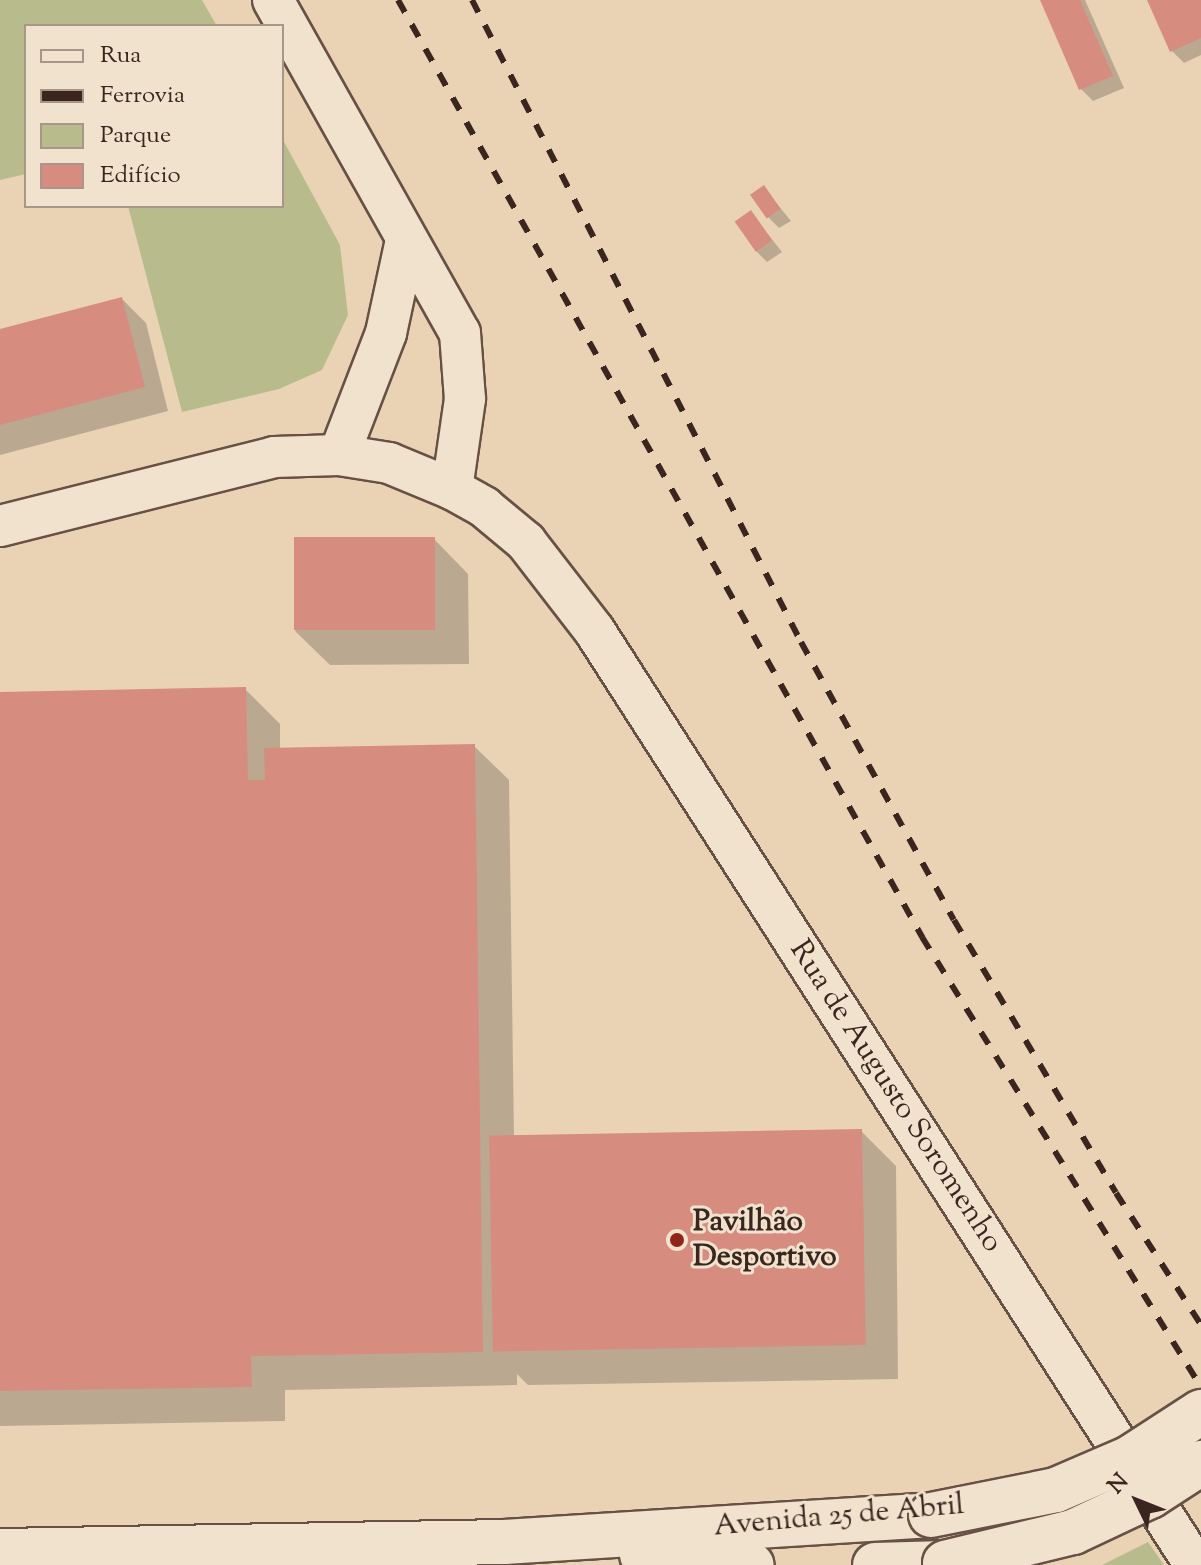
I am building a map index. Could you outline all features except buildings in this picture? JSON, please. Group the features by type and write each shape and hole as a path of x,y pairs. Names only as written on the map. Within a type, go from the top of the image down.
{"street":[{"path":"273,0 460,333 465,399 452,489"},
{"path":"339,455 386,333 406,240"},
{"name":"Rua de Augusto Soromenho","path":"0,526 274,457 339,455 389,463 452,489 484,507 526,542 594,630 1195,1565"},
{"name":"Avenida 25 de Abril","path":"0,1551 504,1542 931,1515 1056,1490 1130,1458 1201,1412"},
{"name":"Avenida 25 de Abril","path":"875,1565 945,1563 1073,1532 1150,1496 1201,1463"},
{"name":"Avenida 25 de Abril","path":"504,1542 752,1565"}],"green space":[{"path":"0,0 202,0 216,24 24,24 24,174 0,180"},
{"path":"284,142 340,245 348,315 322,370 279,389 182,412 129,208 284,208"},
{"path":"1148,1542 1164,1565 1102,1565"}],"railway":[{"path":"398,0 922,937 1201,1387"},
{"path":"472,0 801,642 954,920 1116,1193 1201,1325"}],"place":[{"name":"Pavilhão Desportivo","path":"677,1240"}]}
